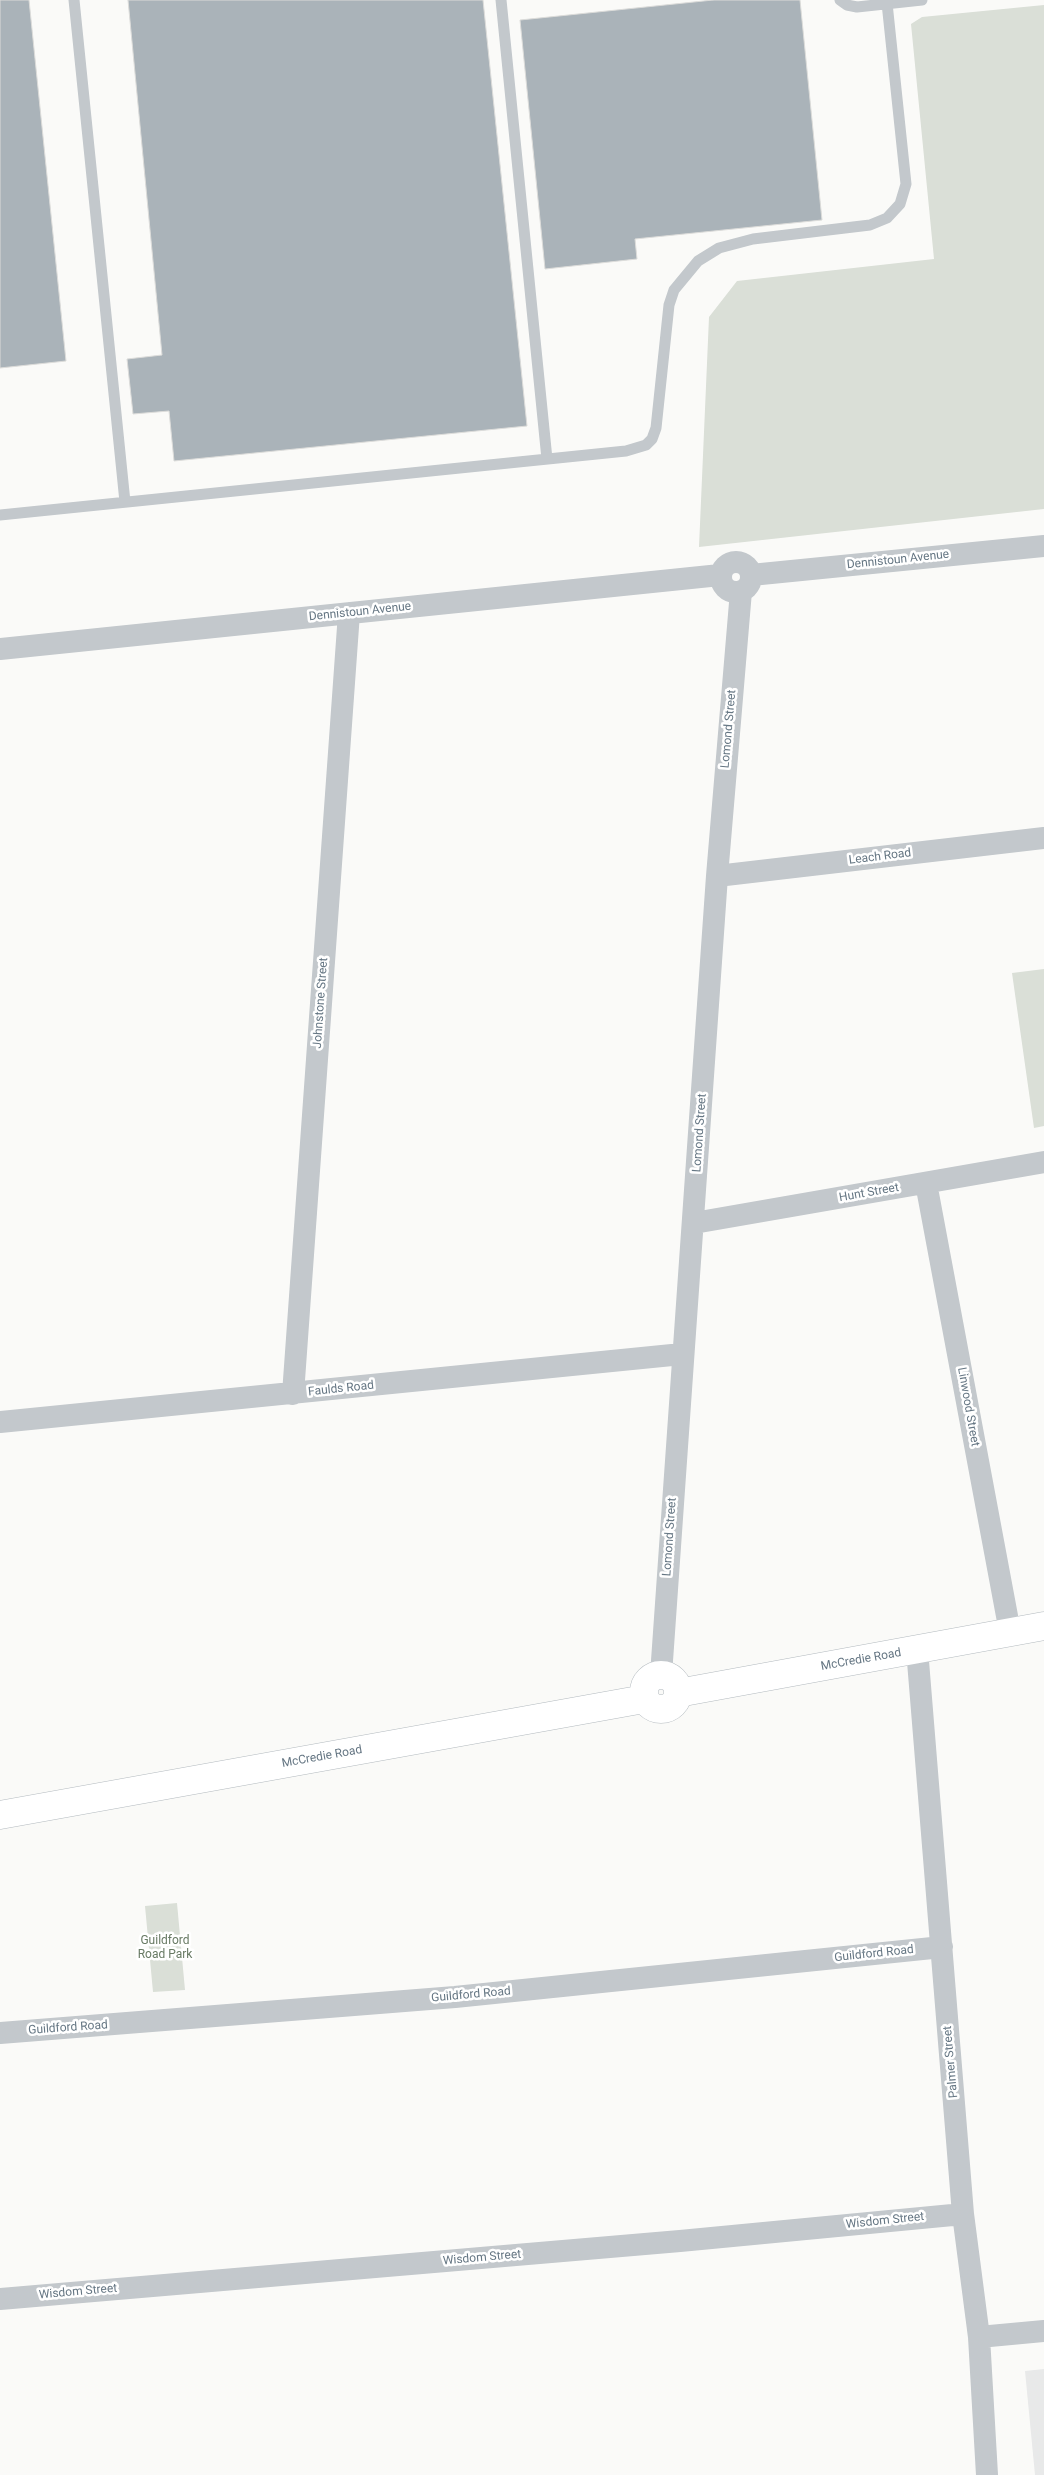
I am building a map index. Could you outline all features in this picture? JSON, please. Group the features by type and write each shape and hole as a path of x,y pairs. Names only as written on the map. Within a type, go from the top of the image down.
{"main road":[{"name":"McCredie Road","path":"0,1815 644,1698 651,1707 662,1710 673,1705 670,1684 917,1649 1044,1626"}],"street":[{"name":"Dennistoun Avenue","path":"0,649 720,575 726,589 736,592 746,583 1044,546"},
{"name":"Lomond Street","path":"670,1684 682,1354 694,1223 717,876 746,583"},
{"name":"Johnstone Street","path":"293,1394 350,613"},
{"name":"Leach Road","path":"717,876 1044,838"},
{"name":"Hunt Street","path":"694,1223 1044,1162"},
{"name":"Linwood Street","path":"926,1183 1010,1632"},
{"name":"Faulds Road","path":"0,1422 682,1354"},
{"name":"Palmer Street","path":"917,1649 963,2214 979,2337 987,2475"},
{"name":"Guildford Road","path":"0,2033 455,1997 942,1946"},
{"name":"Wisdom Street","path":"0,2299 660,2243 963,2214"},
{"path":"979,2337 1044,2331"}],"lane":[{"path":"74,0 125,502"},
{"path":"501,0 547,459"},
{"path":"840,0 847,5 857,7 922,0"},
{"path":"0,515 626,451 646,445 652,439 656,428 669,306 674,290 684,276 707,254 753,239 870,226 887,218 900,204 906,192 906,184 886,4"}],"shaded area":[{"path":"1044,2369 1044,2475 1035,2475 1025,2371"}],"green space":[{"path":"1044,5 1044,509 699,547 709,317 737,281 934,259 911,24 922,17"},
{"path":"1044,969 1044,1126 1034,1128 1012,973"},
{"name":"Guildford Road Park","path":"177,1903 185,1990 153,1992 145,1906"}],"building":[{"path":"0,0 29,0 66,361 0,368"},
{"path":"128,0 483,0 527,426 174,461 169,411 133,414 127,359 162,355"},
{"path":"713,0 800,0 822,220 635,239 637,259 545,269 520,20"}]}
